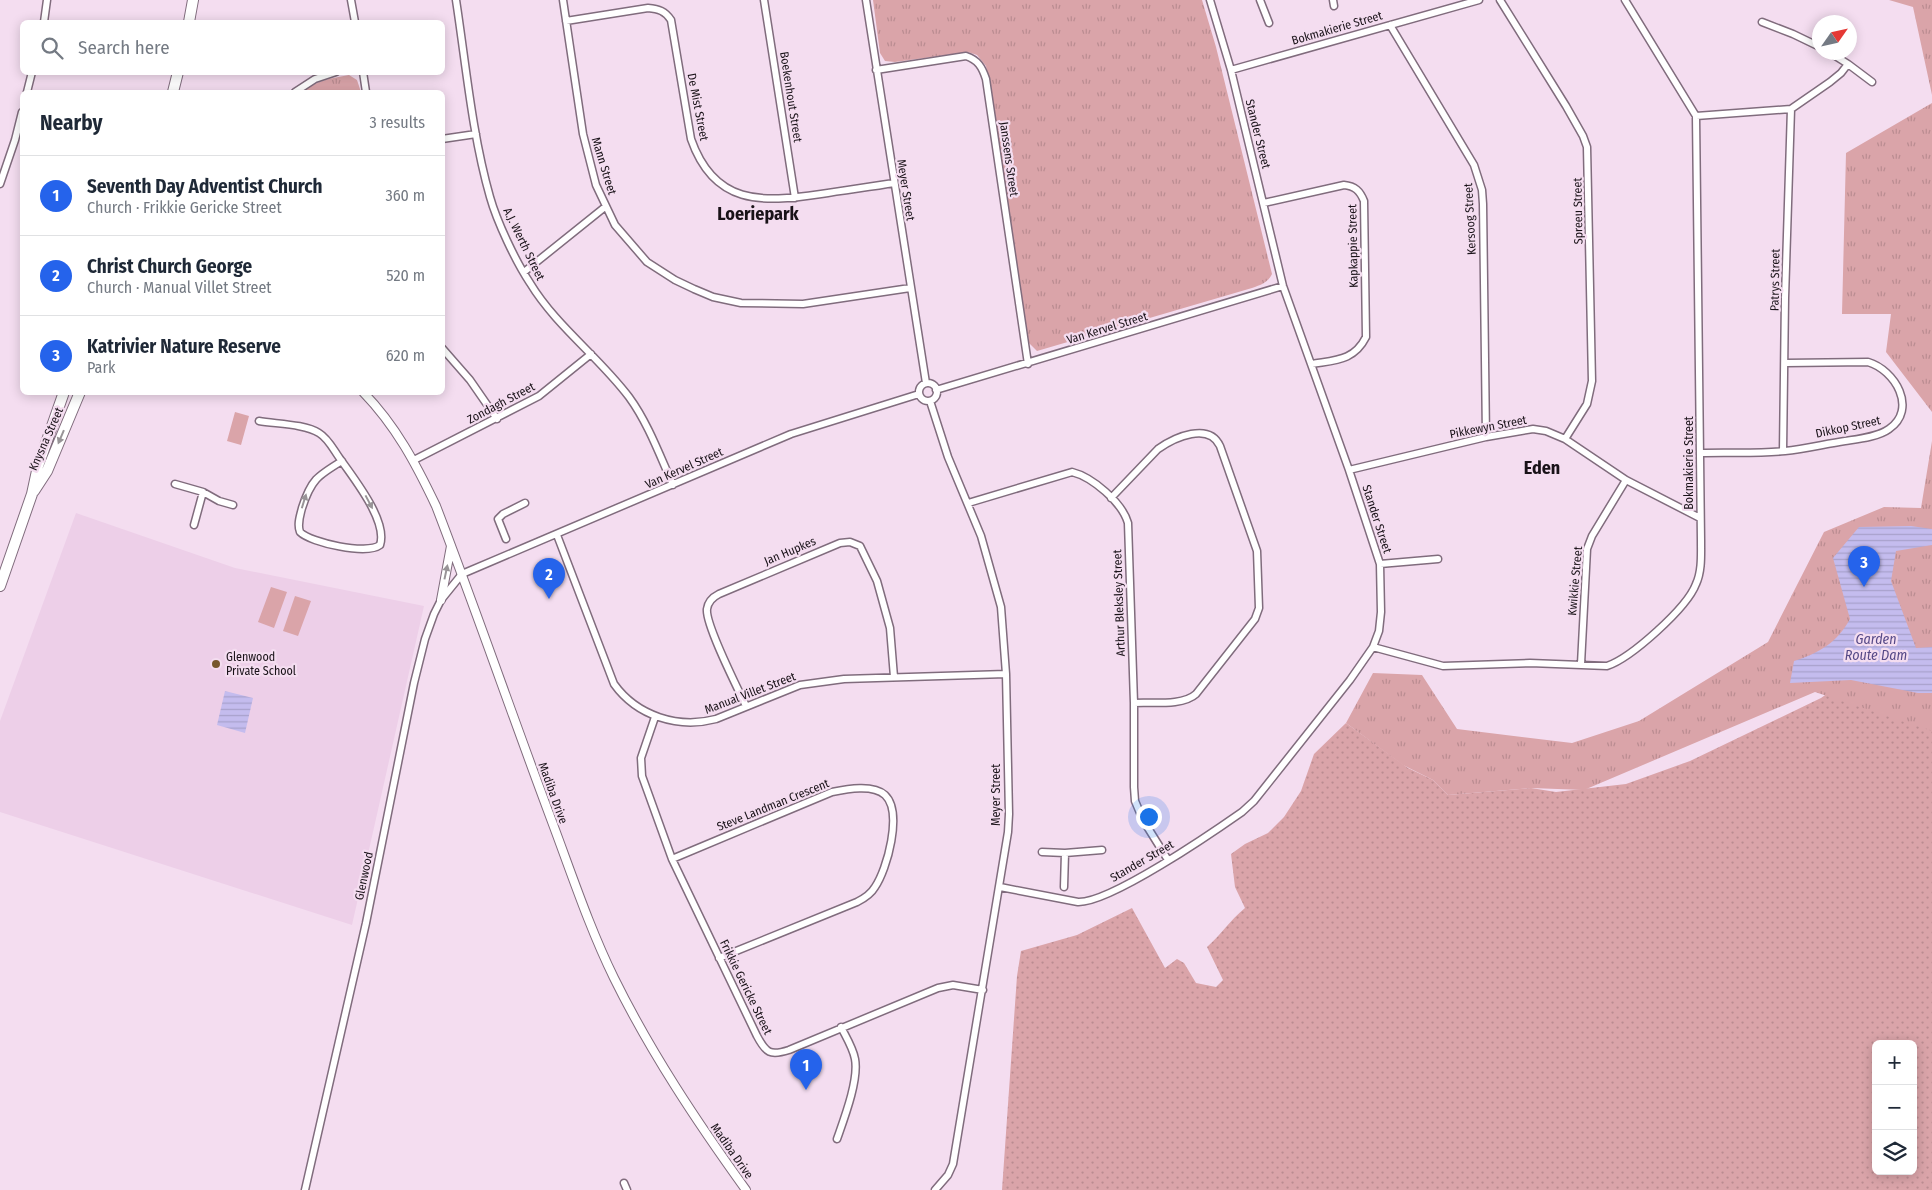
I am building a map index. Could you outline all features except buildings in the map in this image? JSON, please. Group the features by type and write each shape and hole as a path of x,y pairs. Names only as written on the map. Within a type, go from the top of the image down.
{"highway":[{"path":"189,20 193,0"},
{"path":"174,90 177,75"},
{"name":"Knysna Street","path":"0,586 32,494 38,466 63,395"},
{"name":"Knysna Street","path":"32,494 47,471 79,395"}],"street":[{"path":"44,20 47,0"},
{"path":"351,0 355,20"},
{"name":"A.J. Werth Street","path":"456,0 476,134 490,199 524,272 543,301 628,396 636,408 673,485"},
{"name":"Mann Street","path":"562,0 585,148 596,185 605,207 622,235 647,262 675,280 713,298 741,303 792,305 910,288"},
{"name":"Boekenhout Street","path":"764,0 795,198"},
{"name":"Meyer Street","path":"866,0 926,383"},
{"name":"Stander Street","path":"1000,888 1086,902 1122,887 1168,860 1249,807 1350,680 1373,647 1379,631 1381,612 1380,564 1349,470 1283,286 1231,70 1210,0"},
{"path":"1260,0 1269,23"},
{"name":"Bokmakierie Street","path":"1231,70 1479,0"},
{"name":"Spreeu Street","path":"1500,0 1566,106 1588,147 1592,381 1588,404 1565,439"},
{"path":"1625,0 1696,116 1791,109 1830,82 1848,64"},
{"name":"De Mist Street","path":"566,21 648,8 656,8 666,13 671,20 690,139 704,168 720,183 735,193 770,200 894,183"},
{"path":"1762,22 1812,43"},
{"name":"Kersoog Street","path":"1390,25 1479,176 1482,204 1486,437"},
{"name":"Janssens Street","path":"876,70 966,56 977,61 982,68 986,78 1028,364"},
{"path":"1842,60 1872,82"},
{"path":"28,90 31,75"},
{"path":"298,90 315,79 327,75"},
{"path":"363,75 366,90"},
{"name":"Patrys Street","path":"1783,451 1786,363 1785,298 1791,109"},
{"name":"Bokmakierie Street","path":"1373,647 1443,666 1506,663 1607,666 1618,662 1641,645 1686,602 1697,583 1700,570 1696,116"},
{"path":"0,184 16,140 20,121"},
{"path":"445,139 476,134"},
{"name":"Kapkappie Street","path":"1264,203 1344,185 1354,187 1359,191 1364,201 1366,337 1360,347 1349,356 1312,364"},
{"path":"524,272 605,207"},
{"name":"Van Kervel Street","path":"936,390 1028,364 1283,286"},
{"path":"445,351 470,380 496,419"},
{"name":"Zondagh Street","path":"414,460 539,396 591,354"},
{"name":"Dikkop Street","path":"1700,453 1783,451 1858,439 1886,432 1899,420 1903,402 1897,384 1893,378 1876,364 1868,362 1786,363"},
{"path":"926,383 931,384 936,390 936,396 930,401 923,399 919,394 921,386 926,383"},
{"name":"Van Kervel Street","path":"462,574 791,434 919,394"},
{"name":"Madiba Drive","path":"366,395 389,422 414,460 436,506 558,838 609,968 639,1026 667,1074 746,1190"},
{"name":"Meyer Street","path":"930,401 946,452 981,536 1001,607 1006,674 1009,814 1000,888 953,1164 948,1175 935,1190"},
{"path":"259,421 313,429 324,436 359,484 371,505 382,533 380,545 376,548 354,549 309,539 300,532 298,524 308,490 320,474 342,461"},
{"name":"Pikkewyn Street","path":"1349,470 1486,437 1533,429 1546,431 1565,439 1626,480 1700,518"},
{"path":"1112,498 1158,449 1167,443 1192,434 1208,433 1214,436 1220,446 1244,510 1256,551 1259,608 1255,619 1196,694 1192,698 1183,701 1134,703"},
{"name":"Arthur Bleksley Street","path":"968,503 1072,472 1088,478 1122,508 1128,523 1135,801 1143,820 1168,860"},
{"name":"Kwikkie Street","path":"1581,664 1587,549 1592,536 1626,480"},
{"path":"175,484 203,492 219,501 233,505"},
{"path":"194,525 203,492"},
{"path":"506,539 498,519 503,514 525,503"},
{"name":"Manual Villet Street","path":"556,535 614,684 630,702 655,717 694,723 702,722 716,719 800,685 844,679 1006,674"},
{"name":"Jan Hupkes","path":"746,706 709,623 707,607 711,600 719,594 840,543 850,542 860,546 877,581 890,628 894,677"},
{"path":"441,600 451,544"},
{"path":"1380,564 1438,559"},
{"name":"Glenwood","path":"304,1190 366,923 414,683 425,639 441,600 462,574"},
{"name":"Frikkie Gericke Street","path":"655,717 644,746 640,767 672,859 757,1036 767,1051 778,1053 946,986 983,990"},
{"name":"Steve Landman Crescent","path":"672,859 832,792 857,789 876,791 886,796 889,800 893,822 888,862 870,894 857,902 719,958"},
{"path":"1042,852 1065,853 1102,850"},
{"path":"1064,887 1065,853"},
{"path":"837,1139 848,1106 856,1069 853,1052 841,1027"},
{"path":"624,1182 627,1190"}],"shaded area":[{"name":"Glenwood Private School","path":"76,513 235,568 424,606 352,925 0,812 0,721"}],"green space":[{"path":"873,0 1202,0 1216,47 1272,274 1268,280 1252,288 1037,351 1029,343 986,66 977,55 968,52 895,62 885,61 880,53"},
{"path":"1889,0 1932,0 1932,95 1913,7"},
{"path":"349,75 357,80 360,90 304,90 324,80"},
{"path":"1932,103 1932,412 1886,352 1891,314 1842,314 1846,153"},
{"path":"235,412 249,416 241,445 227,441"},
{"path":"1932,441 1932,731 1815,692 1584,790 1531,788 1448,795 1433,780 1403,765 1346,723 1373,673 1422,675 1457,729 1572,743 1639,721 1768,642 1824,532 1884,507 1921,508"},
{"path":"271,587 287,592 274,628 258,622"},
{"path":"295,596 311,601 298,636 283,631"},
{"path":"1838,686 1932,701 1932,1190 1002,1190 1017,976 1021,951 1077,935 1132,908 1165,968 1177,959 1184,963 1196,983 1216,987 1223,980 1207,947 1245,908 1235,887 1231,854 1245,844 1268,833 1284,817 1301,791 1314,754 1346,723 1408,768 1433,780 1448,795 1531,788 1556,792 1626,784 1690,761 1821,698"}],"water":[{"name":"Garden Route Dam","path":"1911,526 1932,529 1932,545 1896,551 1891,581 1916,648 1932,647 1932,693 1918,693 1851,680 1790,683 1794,661 1819,651 1833,641 1850,619 1833,558 1859,527"},
{"path":"225,691 253,698 245,733 217,725"}],"place":[{"name":"Katrivier Nature Reserve","path":"1864,587"},
{"name":"Christ Church George","path":"549,599"},
{"name":"Glenwood Private School","path":"216,664"},
{"name":"Seventh Day Adventist Church","path":"806,1090"}],"district":[{"name":"Loeriepark","path":"758,214"},
{"name":"Eden","path":"1542,468"}]}
